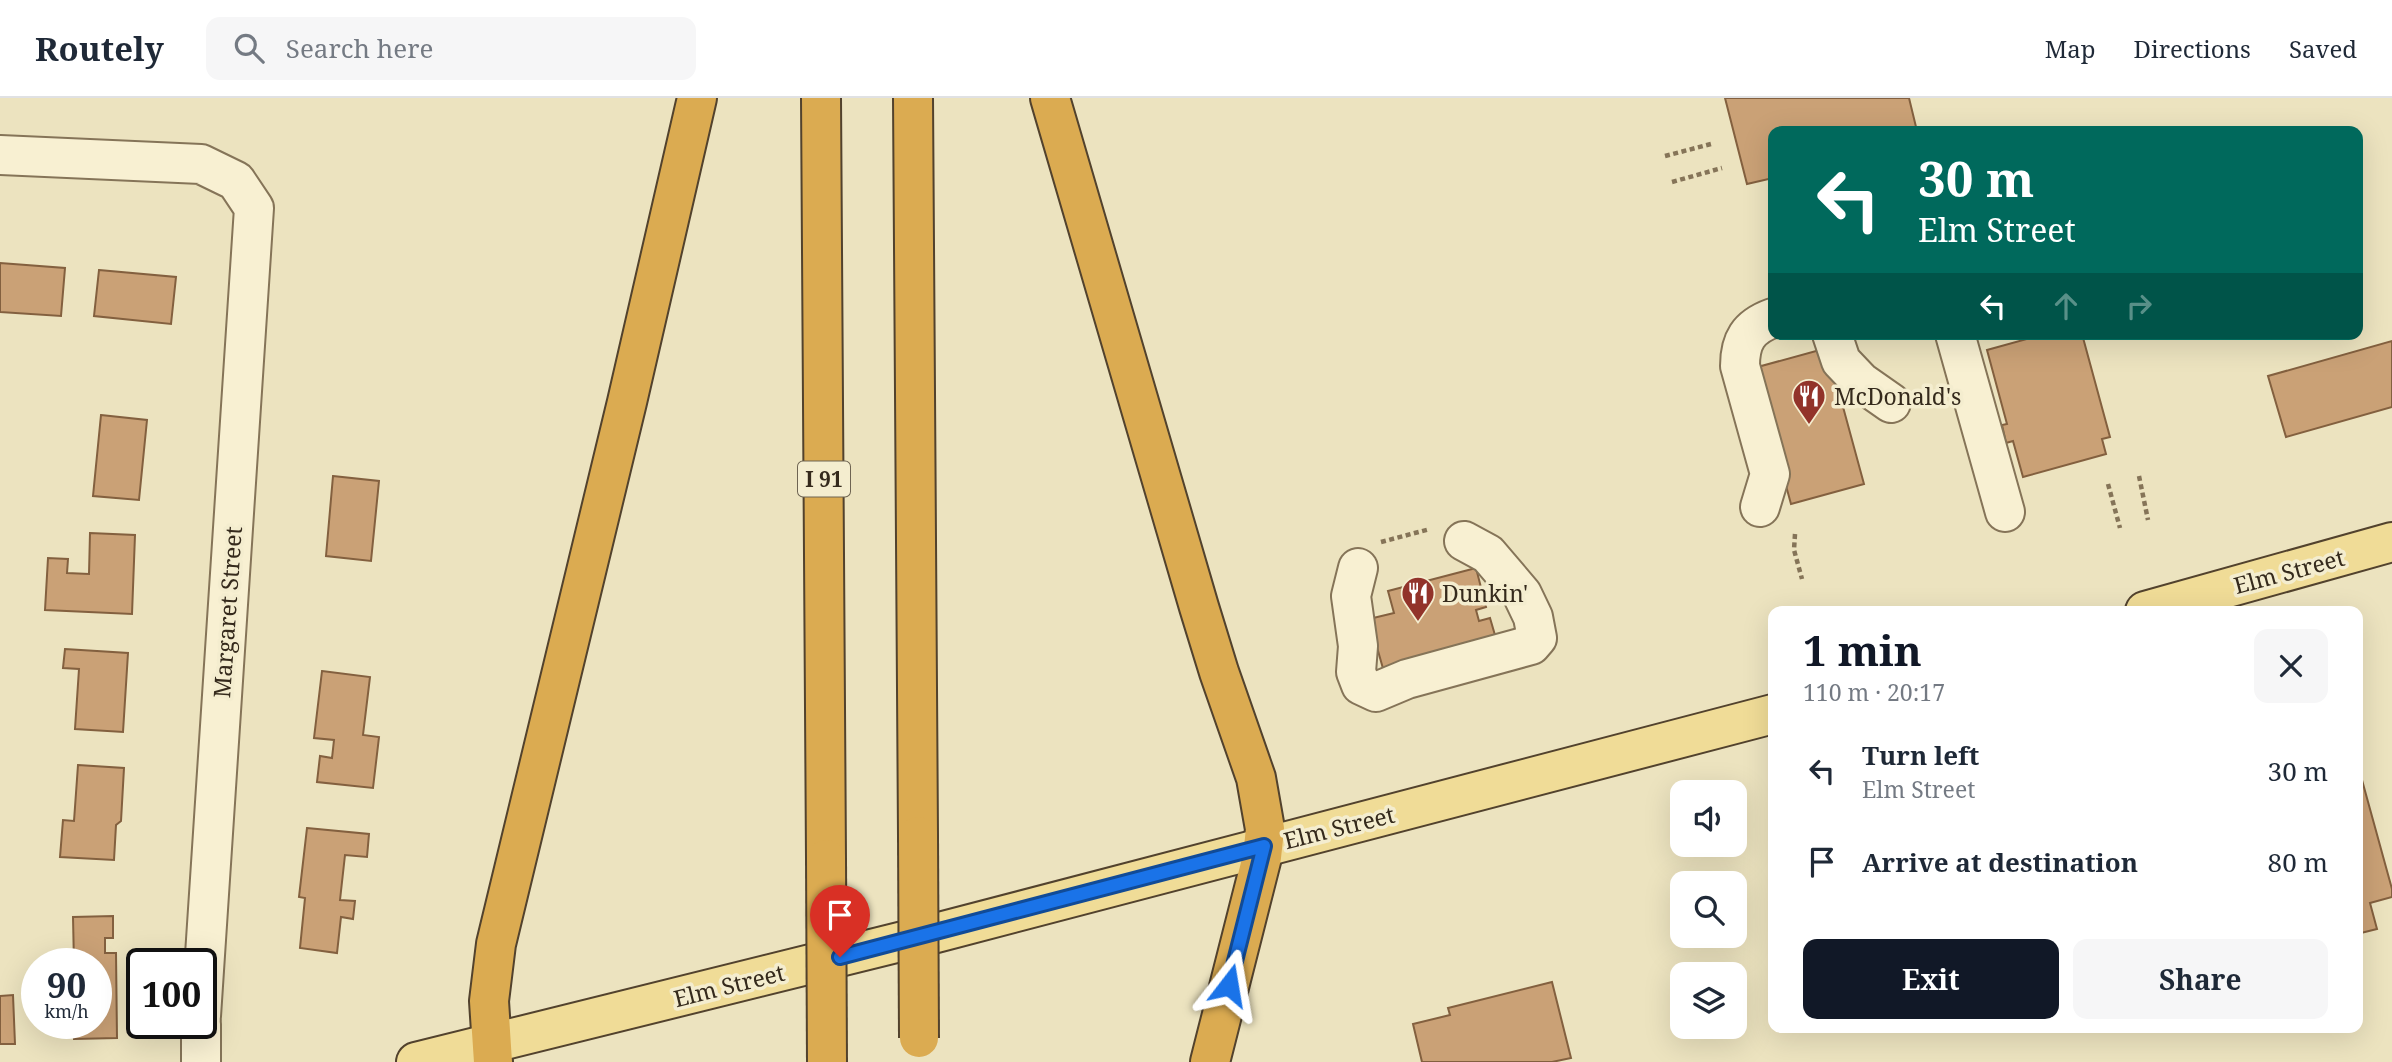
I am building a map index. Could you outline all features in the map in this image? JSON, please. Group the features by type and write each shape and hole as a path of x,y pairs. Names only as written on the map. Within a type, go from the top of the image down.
{"highway":[{"path":"491,1054 489,1000 496,944 624,416 696,98"},
{"name":"I 91","path":"821,98 827,1062"},
{"path":"913,98 919,1050"},
{"path":"1050,98 1199,607 1256,778 1264,815 1264,846 1210,1062"}],"main road":[{"name":"Elm Street","path":"2163,606 2392,542"},
{"name":"Elm Street","path":"416,1062 491,1054 1264,846 1768,715"}],"street":[{"name":"Margaret Street","path":"0,155 201,164 236,181 254,208 205,948"},
{"path":"1760,507 1770,474 1740,366 1740,349 1748,333 1768,320"},
{"path":"1834,340 1841,361 1861,382 1891,403"},
{"path":"1957,340 2005,512"},
{"path":"1369,555 1351,596 1358,646 1356,672 1361,685 1376,692 1407,679 1531,645 1537,638 1534,617 1522,594 1488,554 1448,535"},
{"path":"201,1039 201,1062"}],"path":[{"path":"1665,156 1711,144"},
{"path":"1672,181 1722,168"},
{"path":"2138,475 2148,520"},
{"path":"2108,484 2120,528"},
{"path":"1795,534 1794,550 1802,579"},
{"path":"1369,555 1448,535"}],"building":[{"path":"1725,98 1909,98 1916,126 1768,126 1768,179 1747,184"},
{"path":"0,263 65,268 61,316 0,312"},
{"path":"99,270 176,277 171,324 94,316"},
{"path":"2023,340 2084,340 2110,437 2102,439 2106,454 2023,477 2013,441 2006,443 2002,425 2007,424 1987,350"},
{"path":"2392,341 2392,407 2286,437 2268,376"},
{"name":"McDonald's","path":"1827,348 1864,484 1791,504 1754,368"},
{"path":"101,415 147,420 139,500 93,496"},
{"path":"333,476 379,481 371,561 326,556"},
{"path":"90,533 135,535 132,614 45,610 48,558 68,559 67,573 89,574"},
{"path":"1476,568 1486,607 1476,610 1479,621 1490,618 1497,642 1384,672 1369,619 1394,613 1388,591"},
{"path":"65,649 128,653 123,732 75,729 79,669 63,668"},
{"path":"322,671 370,677 363,735 379,737 373,788 317,782 320,756 332,758 334,740 314,738"},
{"path":"78,765 124,768 121,821 116,825 114,860 60,857 63,820 74,821"},
{"path":"2363,784 2392,889 2392,897 2370,903 2377,929 2363,932"},
{"path":"307,828 369,834 367,857 345,855 340,900 355,901 353,919 341,917 337,953 300,948 305,898 299,897"},
{"path":"113,916 113,938 105,938 105,948 74,948 73,917"},
{"path":"112,953 116,953 117,1038 112,1038"},
{"path":"1552,982 1571,1058 1552,1062 1422,1062 1413,1024 1450,1015 1448,1008"},
{"path":"13,995 15,1044 0,1044 0,996"}],"place":[{"name":"McDonald's","path":"1809,426"},
{"name":"Dunkin'","path":"1418,623"}],"route":[{"path":"840,957 1264,846 1229,985"}]}
